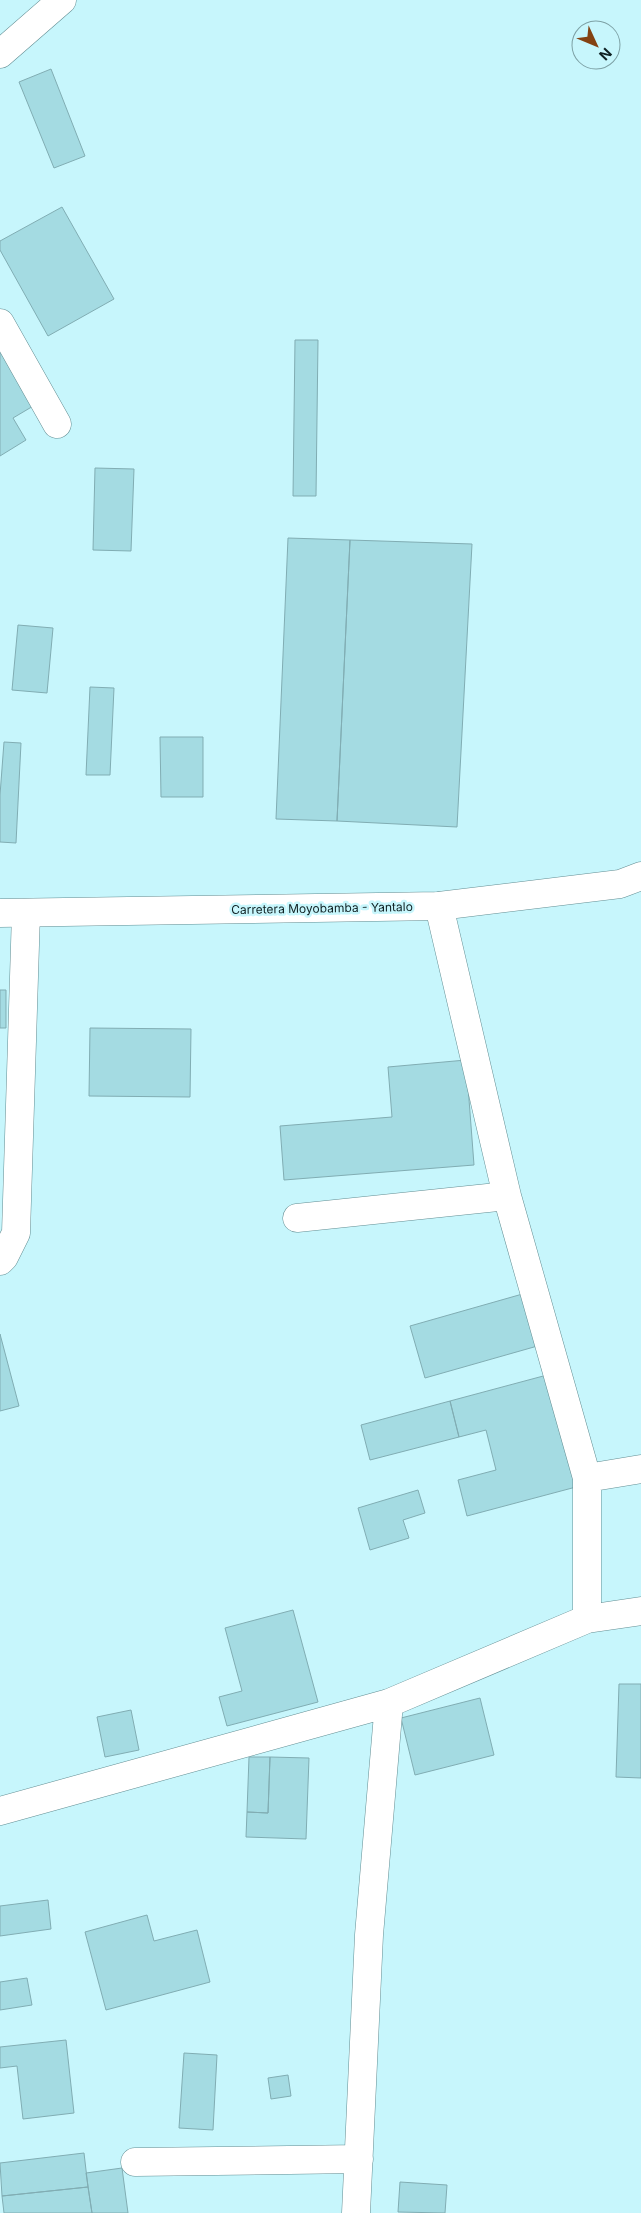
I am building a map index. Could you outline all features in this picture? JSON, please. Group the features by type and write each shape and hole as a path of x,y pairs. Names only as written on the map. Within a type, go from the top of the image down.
{"street":[{"path":"0,54 62,0"},
{"path":"0,323 58,424"},
{"name":"Carretera Moyobamba - Yantalo","path":"13,913 439,906 620,884 641,876"},
{"path":"439,906 507,1196 587,1478 587,1619"},
{"path":"0,1262 16,1233 13,913"},
{"path":"297,1218 507,1196"},
{"path":"587,1478 641,1469"},
{"path":"0,1811 388,1703 587,1619 641,1611"},
{"path":"356,2213 368,1934 388,1703"},
{"path":"135,2162 359,2159"}],"building":[{"path":"51,69 85,156 54,168 19,82"},
{"path":"62,207 114,299 48,336 0,250 0,241"},
{"path":"0,336 40,402 13,418 26,440 0,456"},
{"path":"295,340 318,340 316,496 293,496"},
{"path":"95,468 134,469 131,551 93,550"},
{"path":"288,538 350,540 337,821 276,819"},
{"path":"350,540 472,544 457,827 337,821"},
{"path":"18,625 53,628 47,693 12,690"},
{"path":"90,687 114,688 110,775 86,775"},
{"path":"160,737 203,737 203,797 161,797"},
{"path":"4,742 21,743 16,843 0,842 0,795"},
{"path":"0,990 6,990 6,1028 0,1028"},
{"path":"90,1028 191,1029 190,1097 89,1096"},
{"path":"466,1060 474,1165 284,1180 280,1126 392,1117 388,1067"},
{"path":"526,1293 541,1345 425,1378 410,1326"},
{"path":"0,1334 19,1406 0,1411"},
{"path":"547,1375 576,1487 467,1516 458,1480 496,1470 486,1430 459,1437 450,1401"},
{"path":"450,1401 459,1437 370,1460 361,1425"},
{"path":"418,1490 425,1513 403,1520 409,1538 370,1550 358,1508"},
{"path":"293,1610 318,1702 227,1726 219,1697 242,1691 225,1628"},
{"path":"619,1684 641,1684 641,1778 616,1777"},
{"path":"480,1698 494,1755 415,1775 401,1718"},
{"path":"131,1710 139,1750 105,1757 97,1717"},
{"path":"249,1757 270,1757 268,1813 247,1812"},
{"path":"270,1757 309,1758 306,1839 246,1837 247,1812 268,1813"},
{"path":"48,1900 51,1929 0,1936 0,1906"},
{"path":"147,1915 154,1941 197,1930 210,1982 106,2010 85,1932"},
{"path":"27,1978 32,2005 0,2010 0,1982"},
{"path":"66,2040 74,2113 23,2119 17,2066 0,2068 0,2047"},
{"path":"184,2053 217,2055 213,2130 179,2128"},
{"path":"288,2075 291,2096 271,2099 268,2078"},
{"path":"84,2153 88,2187 2,2196 0,2163"},
{"path":"122,2168 128,2213 92,2213 86,2173"},
{"path":"400,2182 447,2185 445,2213 398,2212"},
{"path":"88,2187 92,2213 4,2213 2,2196"}]}
